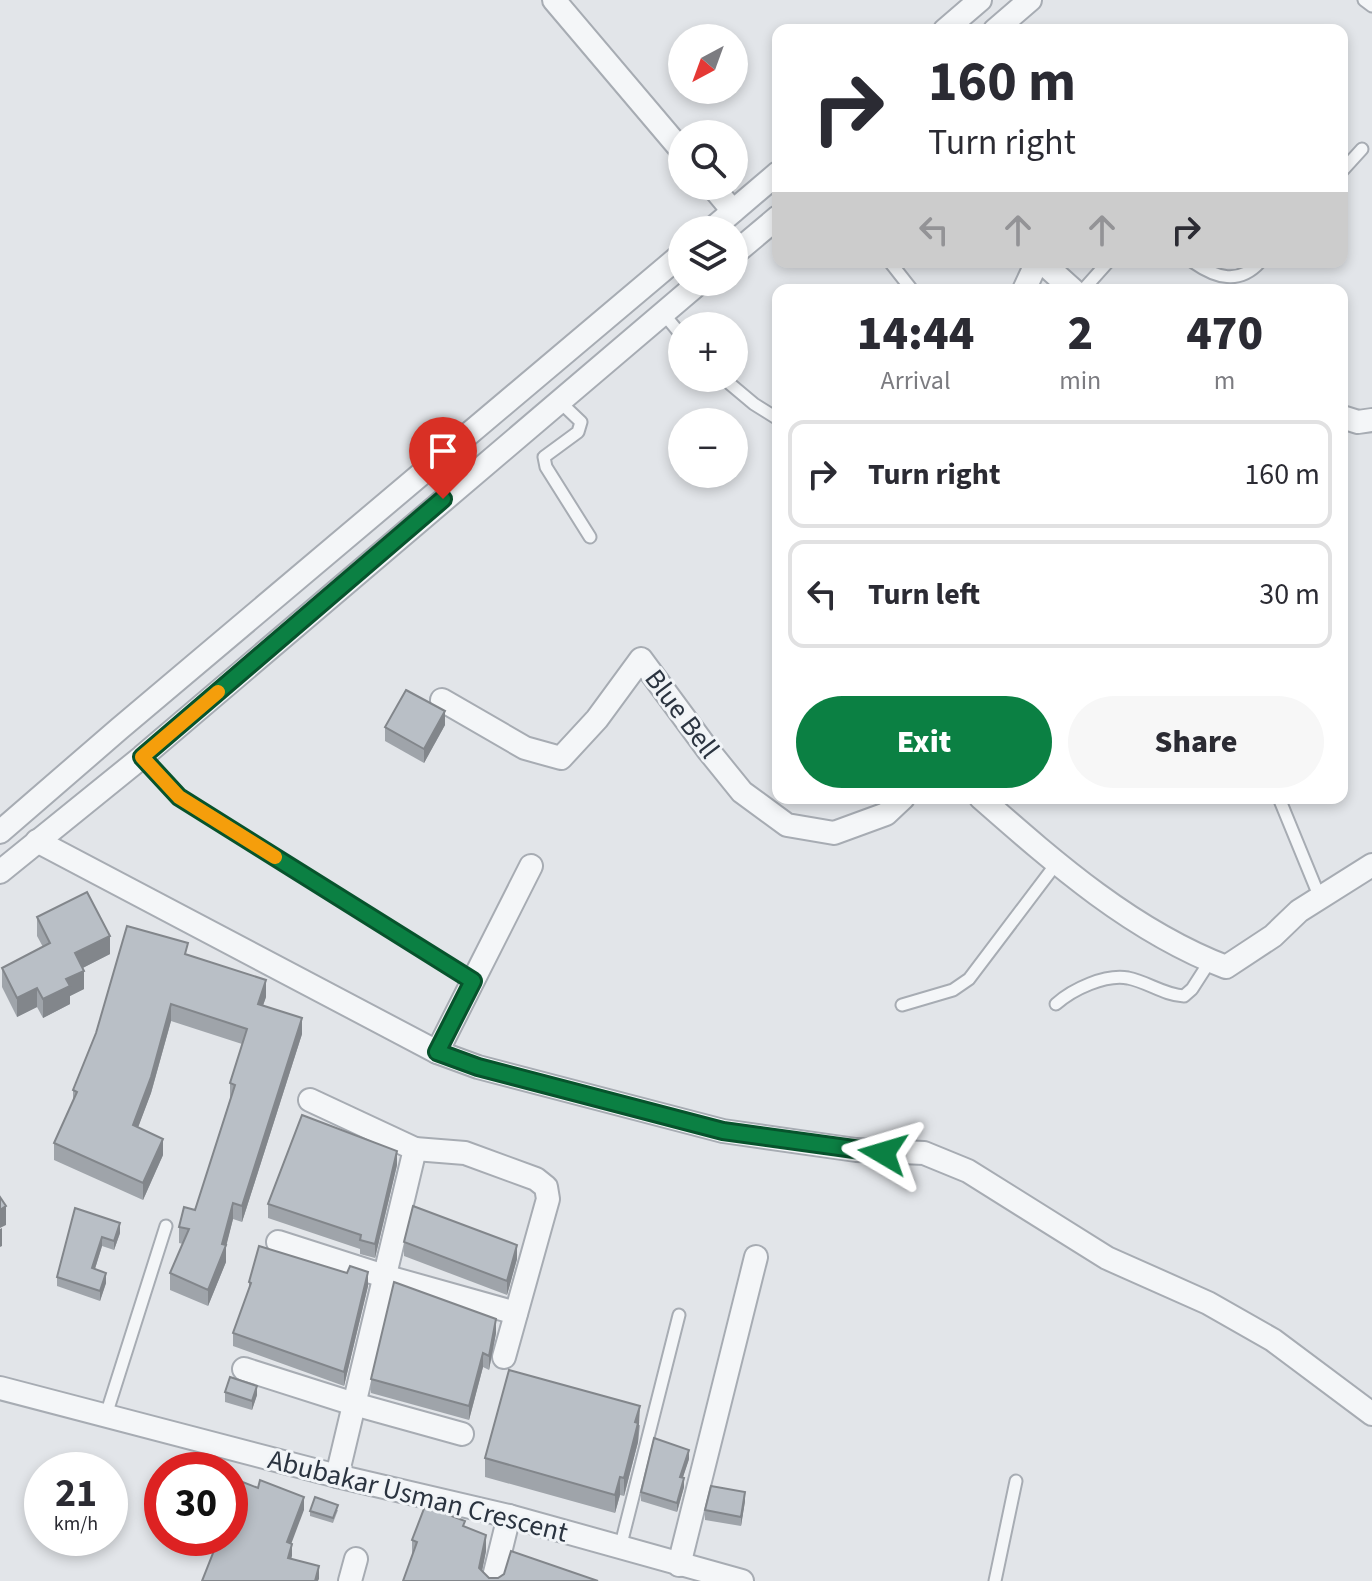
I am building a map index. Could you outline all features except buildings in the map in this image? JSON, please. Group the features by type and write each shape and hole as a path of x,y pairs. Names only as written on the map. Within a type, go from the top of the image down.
{"street":[{"path":"554,0 668,134"},
{"path":"952,24 980,0"},
{"path":"1002,24 1030,0"},
{"path":"727,216 772,178"},
{"path":"724,200 733,211"},
{"path":"748,242 772,222"},
{"path":"4,824 668,266"},
{"path":"1046,268 1066,284"},
{"path":"0,872 142,757 683,296"},
{"path":"1348,419 1358,422 1372,420"},
{"name":"Blue Bell","path":"442,700 525,748 561,758 597,719 641,659 742,792 787,825 834,833 886,814 897,804"},
{"path":"988,804 1056,864 1151,930 1226,967 1273,936 1299,911 1372,865"},
{"path":"37,841 437,1052 478,1067 723,1131 856,1150 924,1153 968,1171 1107,1258 1208,1303 1273,1340 1372,1414"},
{"path":"437,1052 531,866"},
{"path":"310,1100 415,1149 465,1153 536,1179 546,1187 548,1199 504,1357"},
{"path":"337,1476 415,1149"},
{"path":"278,1242 516,1313"},
{"path":"679,1565 756,1257"},
{"path":"244,1369 462,1434"},
{"name":"Abubakar Usman Crescent","path":"0,1388 337,1476 509,1516 742,1581"},
{"path":"493,1581 509,1516"}],"lane":[{"path":"1364,0 1372,6"},
{"path":"1348,164 1362,149"},
{"path":"895,268 907,284"},
{"path":"1088,284 1103,268"},
{"path":"1201,268 1211,275 1235,277 1254,268"},
{"path":"663,313 668,319"},
{"path":"740,392 772,415"},
{"path":"559,400 581,422 578,432 544,457 546,467 590,537"},
{"path":"142,757 179,797 473,981"},
{"path":"1281,804 1320,898"},
{"path":"902,1005 953,990 969,979 1056,864"},
{"path":"1056,1004 1066,995 1086,986 1127,978 1171,995 1184,996 1210,961"},
{"path":"106,1415 166,1226"},
{"path":"620,1548 679,1315"},
{"path":"995,1581 1016,1481"}],"slow traffic":[{"path":"218,692 142,757 179,797 275,857"}],"route":[{"path":"443,499 142,757 179,797 473,981 437,1052 478,1067 590,1098 723,1131 883,1153"}]}
